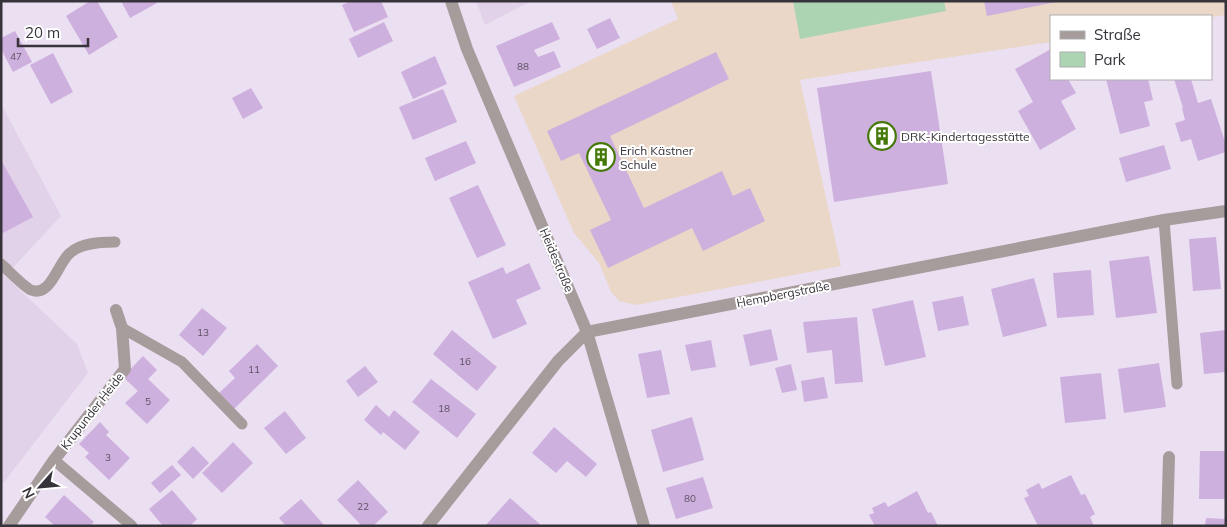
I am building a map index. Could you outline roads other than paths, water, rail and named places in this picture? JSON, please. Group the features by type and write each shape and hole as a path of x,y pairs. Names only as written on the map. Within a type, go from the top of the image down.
{"street":[{"name":"Heidestraße","path":"451,1 467,49 587,332 644,526"},
{"name":"Hempbergstraße","path":"587,332 1164,220 1226,211"},
{"name":"Krupunder Heide","path":"8,526 54,460 124,369 122,328 116,310"},
{"path":"428,526 558,361 587,332"},
{"path":"1167,526 1169,457"}],"lane":[{"path":"1164,220 1177,384"},
{"path":"1,264 30,290 38,291 49,285 61,262 71,252 98,242 115,242"},
{"path":"122,328 182,362 242,424"},
{"path":"54,460 132,526"}],"place":[{"name":"DRK-Kindertagesstätte","path":"882,136"},
{"name":"Erich Kästner Schule","path":"601,157"}]}
